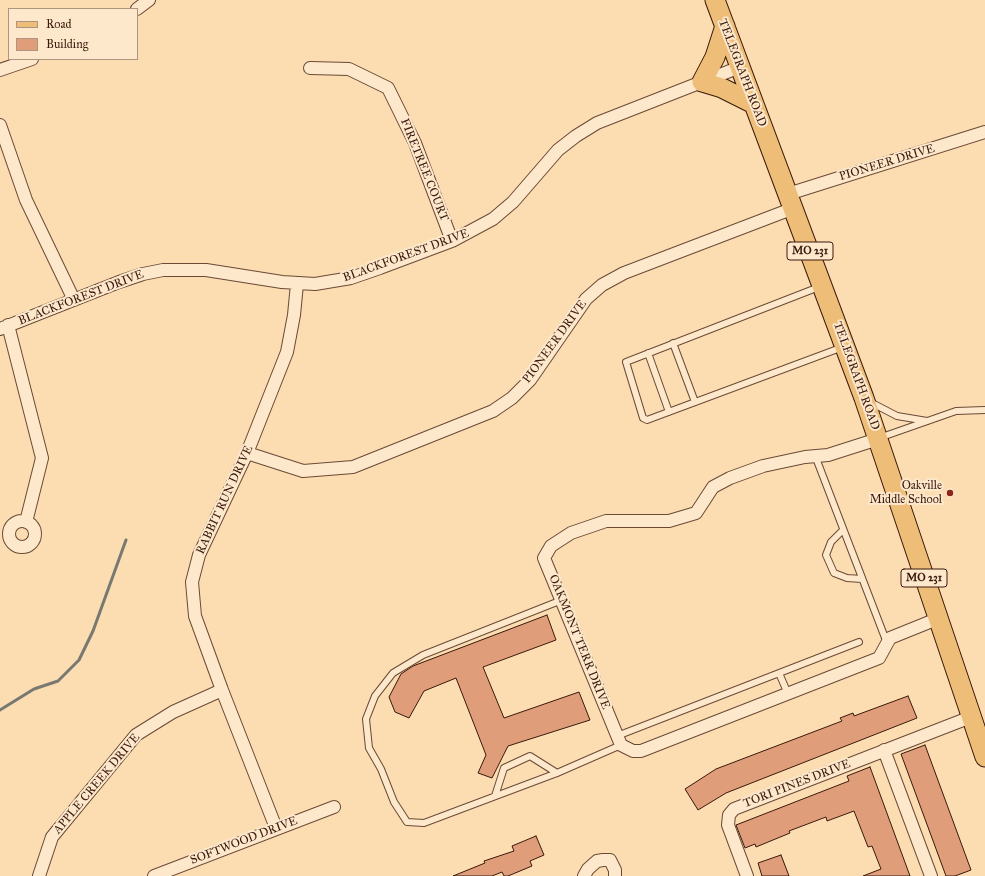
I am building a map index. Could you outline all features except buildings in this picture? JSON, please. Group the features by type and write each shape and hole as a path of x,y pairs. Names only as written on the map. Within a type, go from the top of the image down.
{"main road":[{"name":"TELEGRAPH ROAD","path":"715,0 864,398 937,619 977,725 985,755"},
{"path":"725,26 715,57 702,82 722,88 754,104"}],"street":[{"path":"138,8 149,0"},
{"path":"0,70 29,60"},
{"name":"BLACKFOREST DRIVE","path":"4,327 143,274 164,270 206,270 297,284 331,282 352,278 452,241 493,219 513,202 558,150 576,136 615,115 740,67"},
{"name":"FIRETREE COURT","path":"310,68 349,69 388,88 415,143 452,241"},
{"path":"0,126 26,200 74,300"},
{"name":"PIONEER DRIVE","path":"247,452 303,471 353,467 493,411 512,398 530,380 586,299 602,285 624,273 791,201 985,132"},
{"name":"RABBIT RUN DRIVE","path":"276,828 195,616 192,582 199,555 247,452 287,352 294,315 297,284"},
{"path":"4,327 42,458 26,522"},
{"name":"OAKMONT TERR DRIVE","path":"619,741 544,558 551,546 571,533 606,521 669,521 696,513 704,503 713,487 730,478 763,466 806,457 816,458 878,439"},
{"path":"619,741 633,751 641,751 879,658 890,638 937,619"},
{"name":"APPLE CREEK DRIVE","path":"39,876 52,837 136,735 172,712 222,690"},
{"name":"TORI PINES DRIVE","path":"747,876 728,825 728,815 734,808 884,750 977,725"},
{"path":"884,750 931,876"},
{"name":"SOFTWOOD DRIVE","path":"154,876 334,807"},
{"path":"584,876 588,869 597,862 603,860 610,860 615,870 615,876"}],"lane":[{"path":"823,286 628,360 626,364 643,418 646,420 669,412 845,347"},
{"path":"673,343 695,402"},
{"path":"648,353 669,412"},
{"path":"864,398 897,416 929,421"},
{"path":"878,439 956,411 985,410"},
{"path":"816,458 887,643"},
{"path":"843,530 831,542 826,555 834,573 847,578 862,579"},
{"path":"562,600 423,655 393,673 375,696 366,719 369,748 381,769 394,802 407,822 424,823 557,773 619,741 779,672 859,642"},
{"path":"779,672 788,694"},
{"path":"495,796 504,768 530,756 557,773"}],"waterway":[{"path":"0,710 34,689 58,681 79,660 93,631 126,540"}],"place":[{"name":"Oakville Middle School","path":"950,493"}]}
